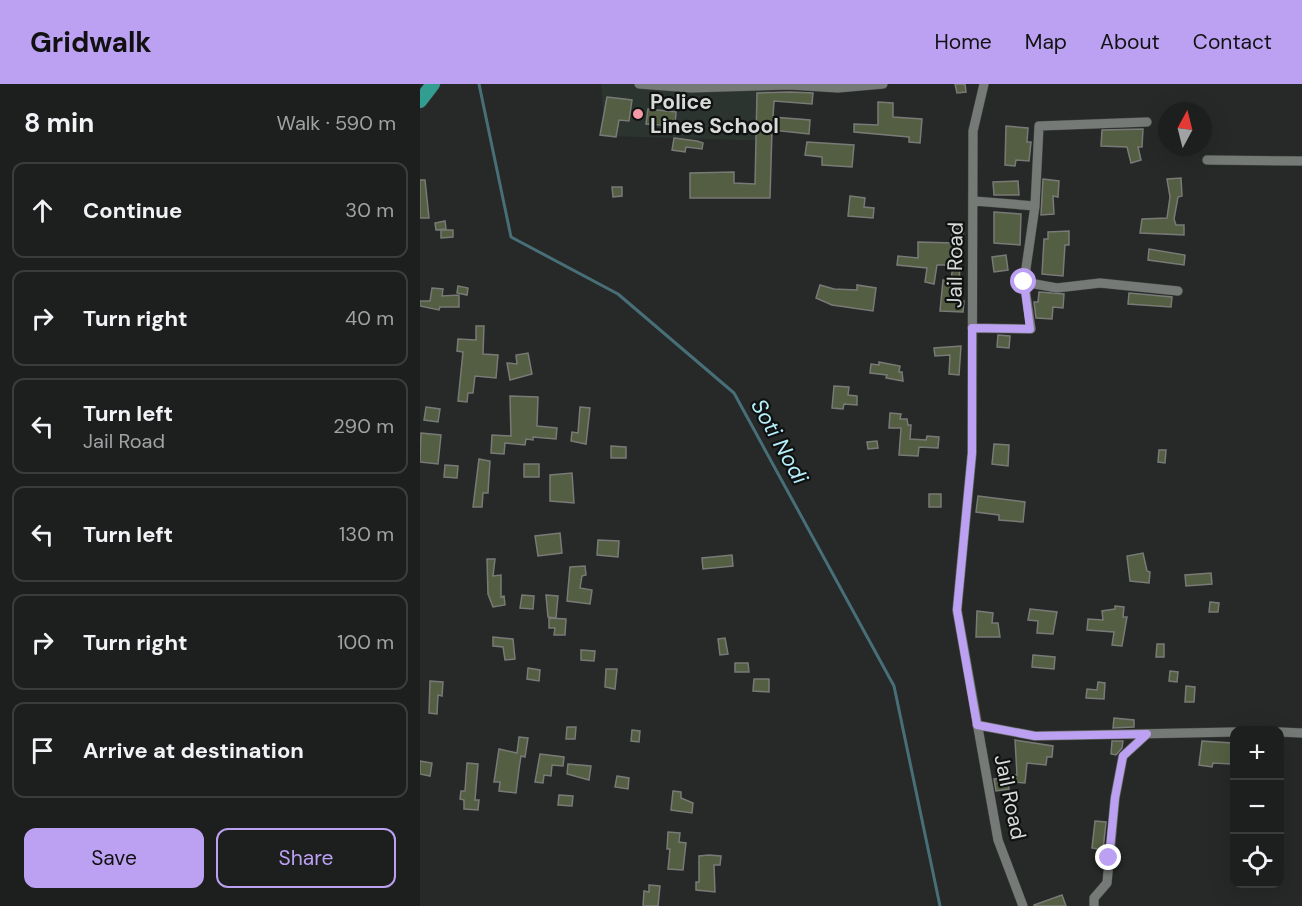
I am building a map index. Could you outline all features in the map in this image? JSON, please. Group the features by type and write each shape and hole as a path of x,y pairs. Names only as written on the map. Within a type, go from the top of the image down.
{"highway":[{"path":"420,101 433,84"}],"street":[{"path":"639,84 691,88 790,85 838,88 883,84"},
{"name":"Jail Road","path":"984,84 973,131 972,453 957,610 998,840 1023,906"},
{"path":"972,328 1030,329 1024,282 1035,206 1039,126 1147,122"},
{"path":"1208,160 1302,161"},
{"path":"974,201 1035,206"},
{"path":"1024,282 1057,288 1100,283 1178,291"},
{"path":"977,725 1035,736 1230,732"},
{"path":"1284,732 1302,733"},
{"path":"1094,906 1094,898 1107,883 1115,798 1123,756 1147,734"}],"shaded area":[{"path":"601,84 770,84 769,141 605,136"}],"building":[{"path":"955,84 965,84 966,92 957,93"},
{"path":"757,93 813,93 812,104 774,101 773,117 810,120 809,134 772,130 770,198 690,198 690,173 734,172 734,183 755,184"},
{"path":"607,97 632,100 629,121 619,120 616,137 600,135"},
{"path":"878,102 893,103 893,117 922,119 920,143 909,142 909,137 854,132 854,124 878,125"},
{"path":"648,109 676,112 675,126 646,124"},
{"path":"1006,126 1028,128 1027,142 1031,142 1029,161 1016,160 1015,166 1005,165"},
{"path":"1143,129 1142,147 1138,147 1141,160 1131,163 1127,147 1101,146 1102,130"},
{"path":"674,138 703,143 702,149 686,147 685,152 672,150"},
{"path":"807,142 854,145 852,167 822,165 822,157 805,155"},
{"path":"1181,178 1182,196 1178,197 1174,219 1176,225 1184,225 1184,235 1140,233 1142,219 1167,218 1170,197 1167,179"},
{"path":"1043,179 1059,181 1058,197 1053,196 1054,214 1041,215"},
{"path":"420,180 425,180 429,218 420,218"},
{"path":"1018,181 1019,195 994,195 993,182"},
{"path":"612,187 622,187 622,196 613,197"},
{"path":"850,196 865,198 864,207 874,208 873,218 848,216"},
{"path":"994,212 1021,214 1020,245 994,243"},
{"path":"445,221 446,229 436,230 435,223"},
{"path":"953,228 964,229 963,237 952,236"},
{"path":"441,230 453,230 453,237 441,238"},
{"path":"1069,231 1069,245 1065,245 1063,276 1042,274 1044,239 1048,239 1048,232"},
{"path":"918,242 953,243 953,254 960,254 959,301 964,301 963,312 940,311 943,280 951,280 953,265 937,265 934,284 925,282 927,268 897,265 898,256 918,258"},
{"path":"1149,249 1185,255 1184,265 1148,260"},
{"path":"1006,255 1008,270 994,272 992,257"},
{"path":"820,285 834,289 857,290 857,285 876,288 873,311 832,305 816,298"},
{"path":"458,286 468,288 467,295 457,293"},
{"path":"432,288 443,289 442,296 459,295 459,307 440,307 439,310 420,306 420,301 430,301"},
{"path":"1039,292 1064,294 1063,308 1053,307 1052,319 1036,318 1034,302 1038,302"},
{"path":"1129,293 1172,297 1171,307 1128,304"},
{"path":"476,326 484,326 483,354 498,355 496,378 475,376 473,393 468,393 467,402 458,401 463,352 457,351 458,339 476,340"},
{"path":"998,335 1010,336 1009,348 997,347"},
{"path":"961,346 959,375 949,374 950,355 935,356 934,348"},
{"path":"528,353 532,374 510,380 507,363 517,364 516,355"},
{"path":"879,362 900,366 899,372 902,372 903,381 886,378 887,375 870,373 871,364 879,365"},
{"path":"834,386 849,387 848,395 857,396 857,405 844,404 843,409 832,408"},
{"path":"510,396 538,397 537,426 557,428 556,439 533,437 533,440 526,439 525,445 505,443 504,454 491,453 492,435 511,436"},
{"path":"426,407 440,409 438,422 424,420"},
{"path":"580,407 590,408 586,444 571,441 572,432 578,433"},
{"path":"890,413 901,414 900,419 907,419 908,425 911,425 910,439 926,440 927,436 939,437 938,448 919,447 918,456 899,455 901,428 889,428"},
{"path":"421,433 441,435 438,464 420,462"},
{"path":"877,441 878,448 868,449 867,442"},
{"path":"994,444 1009,445 1008,466 992,464"},
{"path":"611,446 626,447 626,458 611,458"},
{"path":"1159,450 1166,450 1165,463 1158,462"},
{"path":"479,459 490,461 488,493 483,493 482,507 473,507"},
{"path":"524,464 539,464 539,477 524,477"},
{"path":"445,465 458,466 457,478 444,477"},
{"path":"572,473 574,503 550,501 550,475"},
{"path":"929,494 941,494 941,507 929,507"},
{"path":"978,496 1025,502 1023,522 999,520 999,515 976,512"},
{"path":"560,533 562,553 538,556 535,536"},
{"path":"598,540 619,541 618,557 597,555"},
{"path":"1143,553 1147,571 1150,572 1149,583 1130,581 1127,556"},
{"path":"732,555 733,566 703,569 702,558"},
{"path":"487,559 495,559 493,576 501,575 501,597 504,596 505,605 493,607 488,594"},
{"path":"585,566 586,575 582,576 580,588 592,590 590,604 567,601 570,567"},
{"path":"1211,573 1212,584 1186,586 1185,575"},
{"path":"522,595 534,596 533,609 520,608"},
{"path":"546,595 558,596 556,618 548,617"},
{"path":"1210,602 1219,603 1218,612 1209,612"},
{"path":"1115,606 1124,607 1123,617 1127,617 1122,646 1112,645 1114,632 1087,630 1088,619 1103,620 1102,611 1115,609"},
{"path":"1030,609 1057,612 1053,634 1037,633 1038,621 1028,620"},
{"path":"977,611 993,613 992,623 998,623 1000,637 976,637"},
{"path":"549,618 566,619 565,635 554,635 555,628 549,628"},
{"path":"493,637 513,639 515,659 505,660 503,647 493,646"},
{"path":"725,638 728,654 720,655 718,639"},
{"path":"1157,644 1164,644 1164,657 1156,657"},
{"path":"581,650 595,651 594,661 581,660"},
{"path":"1033,655 1055,657 1054,669 1032,667"},
{"path":"735,663 748,663 749,672 735,672"},
{"path":"528,668 540,670 539,681 527,679"},
{"path":"606,669 617,669 615,689 605,687"},
{"path":"1170,671 1178,672 1177,682 1169,681"},
{"path":"754,679 769,679 769,692 753,691"},
{"path":"430,681 443,682 442,696 438,695 437,714 429,713"},
{"path":"1098,682 1105,683 1104,699 1086,698 1087,689 1097,690"},
{"path":"1186,686 1195,687 1194,702 1185,702"},
{"path":"1114,718 1134,720 1134,727 1113,728"},
{"path":"567,727 576,727 575,739 566,739"},
{"path":"632,730 640,731 639,742 631,741"},
{"path":"519,737 528,738 525,757 521,756 516,793 499,791 500,782 494,782 499,749 517,753"},
{"path":"1015,740 1053,746 1052,757 1047,757 1046,765 1027,763 1025,783 1013,782 1014,775 1017,775"},
{"path":"1112,741 1123,741 1122,748 1116,755 1111,754"},
{"path":"1202,741 1230,743 1230,764 1213,763 1212,767 1199,765"},
{"path":"540,754 564,757 563,766 552,765 551,776 544,775 543,783 535,782"},
{"path":"420,761 432,763 430,776 420,774"},
{"path":"467,763 478,764 475,800 479,800 478,810 464,809 464,800 460,799 461,791 465,791"},
{"path":"568,764 591,766 589,780 567,774"},
{"path":"617,776 629,778 628,789 615,787"},
{"path":"1008,778 1009,789 996,791 994,779"},
{"path":"673,791 681,792 681,798 693,803 692,813 671,810"},
{"path":"559,795 573,796 572,806 558,805"},
{"path":"1095,821 1106,822 1103,850 1092,848"},
{"path":"668,832 680,833 679,842 686,843 683,870 668,869 670,849 667,849"},
{"path":"699,856 721,856 720,865 714,865 715,892 696,890 696,882 699,882"},
{"path":"649,885 660,886 658,906 643,906 644,891 649,892"},
{"path":"1062,895 1066,906 1034,906 1034,905"}],"waterway":[{"name":"Soti Nodi","path":"479,84 511,237 618,294 734,393 894,686 940,906"}],"place":[{"name":"Police Lines School","path":"638,114"}],"route":[{"path":"1024,282 1030,329 972,328 972,453 957,610 977,725 1035,736 1147,734 1123,756 1115,798 1109,858"}]}
